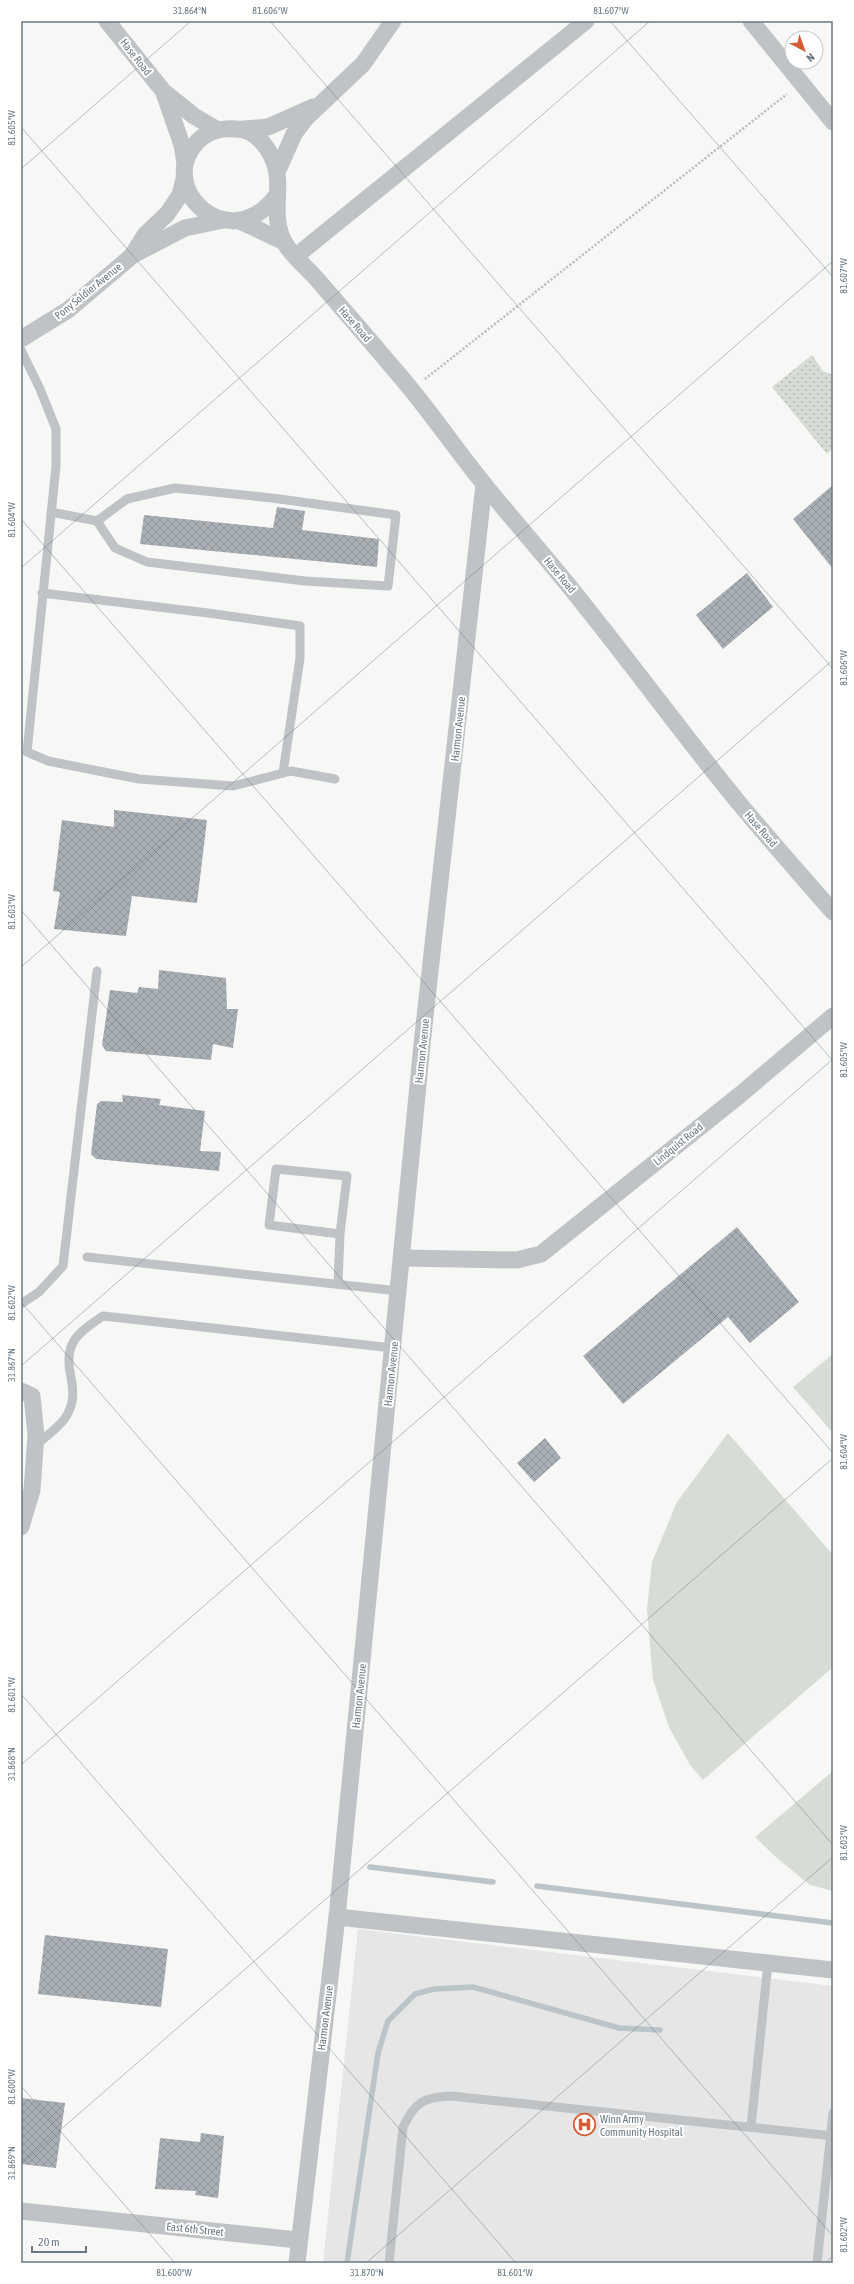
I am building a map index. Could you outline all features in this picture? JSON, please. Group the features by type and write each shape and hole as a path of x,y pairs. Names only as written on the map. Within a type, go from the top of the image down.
{"street":[{"name":"Hase Road","path":"108,21 164,92"},
{"path":"278,170 294,134 319,104 363,64 393,21"},
{"path":"296,256 586,21"},
{"path":"751,21 833,122"},
{"path":"164,92 194,116 216,129 268,127 319,104"},
{"path":"164,92 182,145 187,191 194,202 231,221 256,227 270,236 283,241 276,196 279,182 275,159 256,134 244,129"},
{"path":"133,255 145,235 167,214 180,195 192,148 201,138 216,129"},
{"path":"133,255 185,228 231,221 257,215 266,208 276,196"},
{"name":"Hase Road","path":"283,241 412,389 484,484 573,591 735,799 833,912"},
{"name":"Pony Soldier Avenue","path":"21,338 68,310 133,255"},
{"name":"Harmon Avenue","path":"297,2263 298,2240 337,1917 422,1044 484,484"},
{"name":"Lindquist Road","path":"402,1258 517,1260 541,1254 741,1094 833,1016"},
{"path":"21,1391 32,1396 36,1435 32,1490 21,1527"},
{"path":"337,1917 833,1970"},
{"name":"East 6th Street","path":"21,2211 298,2240"}],"lane":[{"path":"21,350 40,389 56,429 56,466 26,752 48,761 139,779 234,786 291,771 335,779"},
{"path":"51,512 97,521 115,548 147,562 304,581 388,586 396,515 272,498 175,488 127,499 97,521"},
{"path":"42,594 208,613 300,626 300,658 283,773"},
{"path":"21,1304 39,1292 63,1266 97,971"},
{"path":"338,1284 340,1234 347,1176 276,1169 269,1226 340,1234"},
{"path":"87,1257 399,1292"},
{"path":"35,1446 69,1411 73,1388 68,1364 70,1345 84,1328 103,1316 393,1348"},
{"path":"751,2127 768,1963"},
{"path":"388,2263 403,2127 412,2110 429,2097 451,2096 832,2135"},
{"path":"817,2263 832,2135 833,2114"}],"path":[{"path":"412,389 801,83"}],"shaded area":[{"path":"812,355 823,371 833,375 833,449 827,454 772,387"},
{"path":"833,1354 833,1433 793,1387"},
{"path":"728,1433 833,1555 833,1667 703,1780 690,1765 669,1727 653,1680 647,1609 652,1562 677,1502"},
{"path":"833,1771 833,1891 810,1885 778,1859 755,1837"},
{"name":"Winn Army Community Hospital","path":"358,1929 833,1986 833,2263 323,2263"}],"building":[{"path":"833,485 833,569 793,519"},
{"path":"277,507 305,511 302,530 379,539 377,567 140,544 144,515 273,528"},
{"path":"747,573 773,607 723,649 696,615"},
{"path":"114,810 207,820 197,903 132,896 126,936 54,929 60,892 53,891 62,820 114,827"},
{"path":"159,970 226,978 227,1009 238,1009 233,1048 213,1044 211,1060 106,1051 102,1045 110,990 137,993 139,987 158,989"},
{"path":"122,1095 161,1099 159,1105 205,1111 200,1151 221,1152 219,1171 96,1159 91,1154 97,1104 101,1101 123,1102"},
{"path":"737,1227 799,1302 750,1343 728,1317 623,1404 583,1356"},
{"path":"545,1438 561,1458 534,1482 517,1463"},
{"path":"45,1935 168,1949 161,2007 38,1994"},
{"path":"21,2098 65,2103 56,2168 21,2164"},
{"path":"201,2133 224,2136 218,2198 195,2195 196,2191 155,2189 160,2138 200,2142"}],"waterway":[{"path":"370,1867 493,1882"},
{"path":"537,1886 833,1923"},
{"path":"347,2263 378,2053 388,2021 415,1994 434,1989 473,1987 619,2028 660,2030"}],"place":[{"name":"Winn Army Community Hospital","path":"585,2125"}]}
